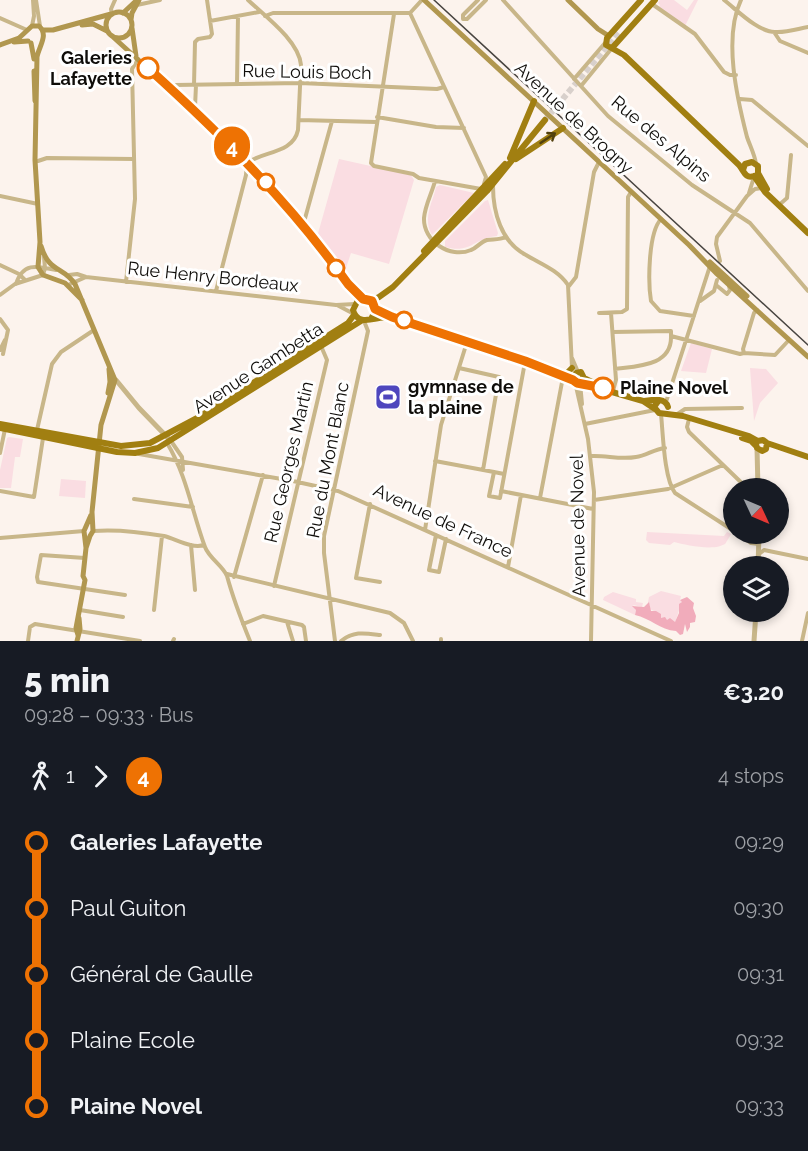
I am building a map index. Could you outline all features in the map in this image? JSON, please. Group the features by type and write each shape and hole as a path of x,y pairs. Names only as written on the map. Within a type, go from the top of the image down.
{"main road":[{"name":"Avenue de Brogny","path":"423,0 632,191 703,259 713,273 808,355"},
{"path":"568,0 607,39"},
{"path":"641,0 607,39 607,46 614,45 651,1"},
{"path":"619,32 651,1"},
{"path":"2,44 28,30 53,30 123,13 138,2"},
{"path":"110,33 123,37 129,33 132,13 138,2"},
{"path":"123,13 131,23 137,57"},
{"path":"110,33 107,22 112,14"},
{"path":"2,44 42,41 57,32 87,24 98,26 110,33 251,164 348,284 375,308 392,317 578,378 725,430 761,446 786,450 808,457"},
{"path":"42,29 42,41 37,57 36,108 38,204 43,274 68,285 82,300"},
{"path":"28,30 29,42 34,51 33,93 36,108"},
{"path":"607,39 615,37 614,45"},
{"path":"614,45 735,162 745,166 770,195"},
{"path":"435,242 493,185 512,157 534,101"},
{"path":"531,112 541,108"},
{"path":"365,320 393,286 422,257 545,120"},
{"path":"512,157 563,128"},
{"path":"37,149 35,166 37,171"},
{"path":"745,166 756,164 759,168 753,176"},
{"path":"753,176 808,233"},
{"path":"41,258 56,270 69,275 74,281 109,366 112,383 98,445 86,548 85,580 79,618 81,623 77,634"},
{"name":"Avenue de Brogny","path":"713,273 724,274 808,355"},
{"path":"348,284 355,303 354,314 365,320 392,317"},
{"path":"355,303 379,297 393,286"},
{"path":"741,295 751,300"},
{"name":"Avenue Gambetta","path":"167,440 183,427 348,323 354,314"},
{"name":"Avenue Gambetta","path":"167,440 365,320"},
{"path":"565,375 578,378"},
{"path":"578,378 581,393"},
{"name":"Avenue de France","path":"2,427 37,430 135,453 167,440"},
{"name":"Avenue de France","path":"2,427 83,445 98,445"},
{"path":"98,445 114,448 117,445 140,445 167,440"}],"street":[{"path":"34,0 42,29"},
{"path":"0,18 28,30 34,15 34,0"},
{"path":"112,14 111,9 115,0"},
{"path":"138,2 160,0"},
{"path":"193,109 195,106 195,43 198,39 211,35 207,0"},
{"path":"216,291 246,175 251,164 258,158 276,152 293,141 297,135 299,120 301,63 297,50 248,0"},
{"path":"265,16 273,13 410,13 423,0"},
{"path":"478,0 463,15 463,19 467,19 486,0"},
{"name":"Rue des Alpins","path":"503,0 610,117 692,185 736,212 757,230 808,291"},
{"path":"724,0 736,12 745,15 764,30 781,32 808,27"},
{"path":"651,1 698,36 724,72 728,75 736,75"},
{"path":"730,5 740,1"},
{"path":"740,1 733,20 732,35 740,99 756,164"},
{"path":"210,21 260,12"},
{"path":"394,14 370,160 373,165 481,192 486,177 410,13"},
{"path":"237,84 238,16"},
{"path":"774,32 778,40 808,53"},
{"path":"781,32 783,41"},
{"path":"577,82 607,39"},
{"path":"577,82 614,45"},
{"path":"126,282 134,217 132,69 137,57"},
{"name":"Rue Louis Boch","path":"170,88 195,85 300,83 437,89 444,87"},
{"path":"740,99 751,99 808,146"},
{"path":"299,120 377,119 436,127 464,128"},
{"path":"301,225 304,222 332,121"},
{"path":"37,149 47,158"},
{"path":"745,166 752,151"},
{"path":"779,205 787,198 791,155"},
{"path":"38,161 47,158 134,159"},
{"path":"493,185 499,221 506,237 517,250 552,269 569,286 575,278 594,172 600,162"},
{"path":"720,261 716,240 747,196 753,176"},
{"path":"486,177 494,177"},
{"path":"435,181 424,219 426,231 435,242 451,251 462,252 472,250 487,240 506,237"},
{"path":"747,196 755,189 763,189"},
{"path":"598,313 624,312 627,308 628,197 632,191"},
{"path":"0,196 38,204"},
{"path":"661,219 656,225 651,252 651,301 660,311 694,316"},
{"path":"15,284 19,274 41,258"},
{"path":"703,259 727,294"},
{"path":"0,265 26,280"},
{"path":"31,267 56,270"},
{"path":"713,273 704,287 661,408 664,448 671,488 675,493 723,524"},
{"path":"711,293 713,273"},
{"path":"0,295 15,284 43,274"},
{"name":"Rue Henry Bordeaux","path":"69,275 77,274 126,282 336,305 355,303"},
{"name":"Rue Henry Bordeaux","path":"68,285 86,277"},
{"path":"727,294 730,290 729,285"},
{"name":"Avenue de Novel","path":"569,286 571,357 578,378 591,456 594,500 591,641"},
{"path":"704,287 711,293"},
{"path":"699,301 711,293"},
{"path":"701,295 711,293"},
{"path":"727,294 741,295"},
{"name":"Rue Henry Bordeaux","path":"336,305 354,314"},
{"path":"744,353 751,323 757,310"},
{"path":"611,312 616,381 613,391"},
{"path":"0,319 8,329 2,352"},
{"name":"Rue du Mont Blanc","path":"335,641 324,540 368,331 365,320"},
{"path":"37,430 49,369 55,358 64,349 95,329"},
{"path":"612,332 671,331 672,336 667,353 661,360 650,364 615,369"},
{"path":"672,336 687,338 739,354 776,355 789,340"},
{"path":"425,530 443,418 467,342"},
{"name":"Rue Georges Martin","path":"274,586 327,361 320,346"},
{"path":"494,472 489,496 500,498 525,361"},
{"path":"459,368 499,377 483,470"},
{"path":"540,498 565,375"},
{"path":"112,383 133,402 167,440 180,460 204,545 211,557 227,574 393,614 404,622 412,641"},
{"name":"Avenue de Novel","path":"581,393 582,411"},
{"path":"585,424 661,408"},
{"path":"737,478 689,432 682,415 685,409 742,408"},
{"path":"0,453 2,427"},
{"path":"0,491 34,497 44,437"},
{"path":"758,478 761,446"},
{"path":"591,456 604,455 621,459 638,457 664,448"},
{"name":"Avenue de France","path":"135,453 333,489 671,641"},
{"path":"435,461 504,474"},
{"path":"594,500 671,488 723,465"},
{"path":"234,577 263,475"},
{"path":"501,491 593,509"},
{"path":"508,567 521,495"},
{"path":"134,499 193,507"},
{"path":"370,504 356,578 380,582"},
{"path":"0,538 88,532 135,532 162,536 197,547 204,545"},
{"path":"436,535 429,570 439,572 446,539"},
{"path":"154,610 162,536"},
{"path":"190,544 195,590"},
{"path":"759,544 759,554"},
{"path":"759,554 764,550 808,559"},
{"path":"86,558 42,554 39,558 38,582 125,595"},
{"path":"227,574 230,590 250,641"},
{"path":"80,610 123,617"},
{"path":"802,641 808,613"},
{"path":"243,624 263,616 303,625 306,641"},
{"path":"286,621 293,641"},
{"path":"754,641 755,622"},
{"path":"28,641 32,625 77,634 140,641"},
{"path":"341,641 356,633 380,635"}],"shaded area":[{"path":"660,0 674,0 687,10 694,0 698,0 685,26 659,7"},
{"path":"339,159 411,175 414,180 389,264 351,253 345,271 317,237"},
{"path":"440,185 474,193 432,235 428,216 436,187"},
{"path":"488,200 497,236 461,249 445,247 445,241"},
{"path":"691,343 712,349 706,373 681,371"},
{"path":"750,368 766,369 778,383 760,403 754,421"},
{"path":"9,437 23,439 20,457 15,457 11,488 0,488 0,470"},
{"path":"61,479 86,481 85,498 59,496"},
{"path":"647,532 723,536 724,544 708,547 674,542 670,545 649,543 646,540"},
{"path":"661,591 681,596 682,601 675,623 653,616 654,611 650,609 648,602 649,597"},
{"path":"613,592 636,599 636,602 643,603 642,607 633,605 636,610 635,615 603,600"},
{"path":"687,597 694,603 695,622 690,623 687,632 685,624 683,634 680,635 676,631 635,615 636,610 632,606 644,607 649,602 651,611 661,614 661,618 665,617 667,620 670,618 675,622 679,613 679,604 682,602 680,600"}],"tunnel":[{"path":"545,120 619,32"}],"railway":[{"path":"434,0 808,345"}],"bus line":[{"name":"4","path":"148,68 238,151 266,182 348,284 363,299 372,301 375,309 392,317 525,361 577,383 603,388"}],"place":[{"name":"Galeries Lafayette","path":"148,68"},
{"name":"Plaine Novel","path":"603,388"},
{"name":"gymnase de la plaine","path":"388,397"}]}
